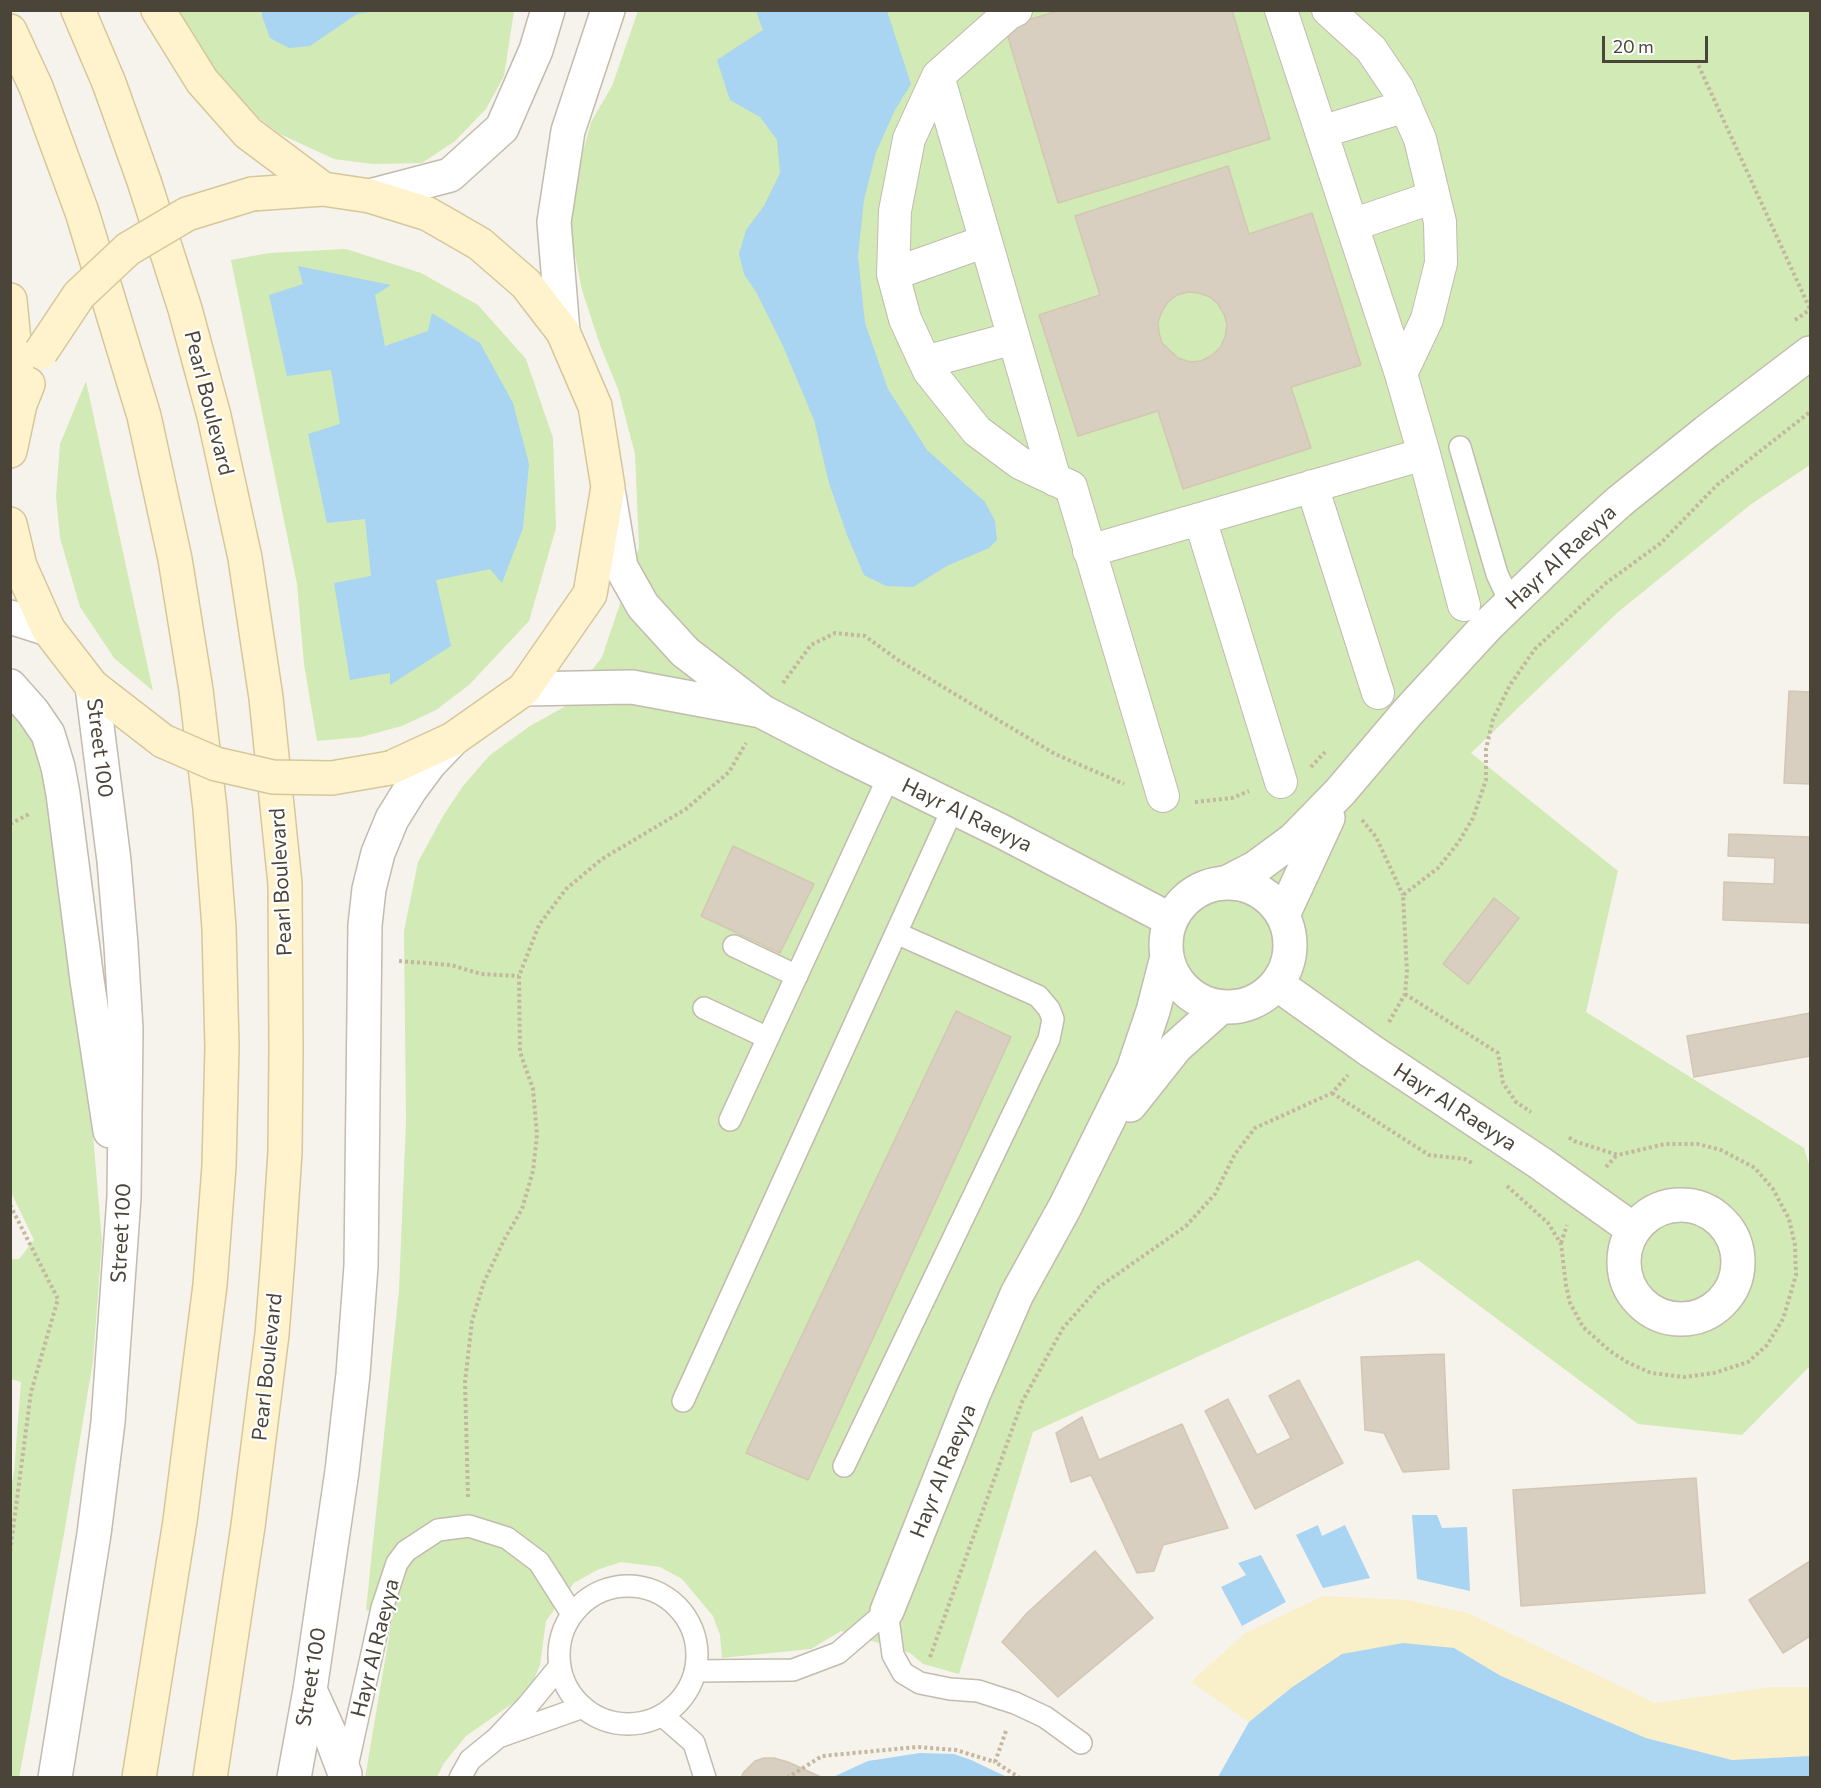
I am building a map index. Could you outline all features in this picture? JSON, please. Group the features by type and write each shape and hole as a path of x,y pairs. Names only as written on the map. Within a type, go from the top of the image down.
{"main road":[{"name":"Pearl Boulevard","path":"78,10 109,83 144,182 185,309 214,416 245,558 266,698 285,884 285,1152 272,1334 248,1526 210,1778"},
{"path":"158,10 202,81 248,133 323,189"},
{"path":"10,31 36,87 82,212 144,417 175,559 194,680 214,857 219,928 222,1047 219,1166 210,1285 180,1521 139,1778"},
{"path":"10,452 20,404 41,352 79,296 129,249 187,214 252,194 323,189 370,196 428,214 480,244 526,284 562,332 595,406 608,487 590,594 524,689 453,740 390,768 332,778 273,777 216,765 162,741 92,686 48,629 20,566 10,524"},
{"path":"10,300 20,404"}],"street":[{"path":"370,196 450,174 502,128 536,50 548,10"},
{"path":"562,332 554,222 568,131 608,10"},
{"path":"1281,10 1401,374 1464,605"},
{"path":"1328,10 1371,49 1398,89 1420,139 1440,222 1441,263 1427,319 1401,374"},
{"path":"1011,12 938,76 909,139 895,211 893,274 904,319 924,362 977,431 1020,463 1071,487 1163,796"},
{"path":"938,76 1055,480"},
{"path":"1321,132 1406,106"},
{"path":"1352,225 1434,197"},
{"path":"893,274 986,241"},
{"path":"924,362 1014,338"},
{"name":"Hayr Al Raeyya","path":"1228,882 1255,868 1293,840 1340,792 1408,712 1488,625 1569,546 1620,501 1810,353"},
{"path":"1089,551 1424,454"},
{"path":"1312,486 1378,693"},
{"name":"Hayr Al Raeyya","path":"608,487 621,567 643,606 685,651 763,712 1001,831 1171,920"},
{"path":"1200,519 1281,782"},
{"path":"10,617 48,629"},
{"path":"10,686 33,712 48,734 58,767 107,1118 124,1197"},
{"name":"Street 100","path":"55,1778 94,1534 108,1422 124,1197 126,1029 122,945 92,686"},
{"name":"Hayr Al Raeyya","path":"524,689 632,687 763,712"},
{"name":"Street 100","path":"294,1778 310,1690 342,1471 354,1362 361,1266 365,926 369,889 378,853 392,819 430,764 453,740"},
{"name":"Hayr Al Raeyya","path":"1283,915 1340,792"},
{"path":"1228,882 1245,884 1260,891 1273,901 1283,915 1289,932 1290,950 1286,968 1277,984 1266,995 1252,1003 1221,1007 1199,1000 1181,985 1172,972 1167,957 1166,938 1171,920 1180,905 1194,892 1210,885 1228,882"},
{"name":"Hayr Al Raeyya","path":"887,1611 974,1393 1017,1294 1065,1207 1133,1070 1153,1011 1167,957"},
{"name":"Hayr Al Raeyya","path":"1277,984 1371,1051 1540,1163 1634,1230"},
{"name":"Hayr Al Raeyya","path":"1095,1144 1136,1098 1176,1047 1221,1007"},
{"path":"310,1690 330,1734 345,1776"}],"lane":[{"path":"1460,447 1497,574 1511,604"},
{"path":"730,1120 889,776"},
{"path":"683,1401 953,808"},
{"path":"844,1466 1049,1040 1053,1019 1049,1009 1038,996 896,933"},
{"path":"734,946 797,976"},
{"path":"704,1008 768,1038"},
{"name":"Hayr Al Raeyya","path":"345,1776 382,1608 397,1563 406,1551 438,1530 469,1526 507,1538 539,1562 572,1614"},
{"path":"626,1585 642,1587 656,1592 682,1611 695,1639 697,1655 695,1671 689,1689 677,1704 662,1715 642,1723 621,1724 601,1719 582,1707 572,1696 564,1681 560,1666 561,1639 565,1626 582,1602 610,1588 626,1585"},
{"path":"887,1611 893,1655 903,1673 920,1683 950,1689 978,1691 1016,1703 1045,1717 1081,1743"},
{"name":"Hayr Al Raeyya","path":"695,1671 793,1670 838,1653 887,1611"},
{"path":"460,1778 470,1760 497,1738 560,1666"},
{"path":"497,1738 582,1707"},
{"path":"662,1715 694,1743 705,1778"}],"path":[{"path":"1696,60 1810,309"},
{"path":"365,962 410,961 451,965 481,974 519,976"},
{"path":"10,1205 58,1299 31,1392 10,1552"},
{"path":"996,1762 1016,1703"},
{"path":"788,1778 822,1756 917,1747 956,1750 996,1762 1020,1778"}],"green space":[{"path":"172,11 514,11 504,76 486,109 455,141 422,163 373,164 334,159 280,134 232,98"},
{"path":"638,11 1810,11 1810,465 1750,505 1617,613 1471,753 1618,871 1586,1012 1804,1148 1810,1168 1810,1366 1742,1435 1638,1424 1418,1260 1254,1331 1033,1432 959,1674 923,1664 910,1653 841,1631 811,1649 722,1658 720,1635 713,1616 682,1579 660,1567 621,1562 597,1570 574,1583 546,1621 540,1665 533,1682 519,1699 466,1736 444,1763 437,1777 365,1778 392,1619 366,1610 399,1290 406,1122 404,931 418,862 443,816 463,786 490,755 530,726 564,707 602,657 639,548 635,454 618,389 600,345 582,290 569,216 576,177 591,122 612,86"},
{"path":"346,249 421,273 478,305 526,359 553,438 556,528 529,621 469,685 436,710 402,726 361,737 317,741 304,664 297,584 231,260 269,253"},
{"path":"86,381 153,691 114,658 80,607 60,538 56,496 60,444"},
{"path":"10,709 22,720 38,754 49,794 88,1076 102,1241 93,1361 19,1778 10,1777 10,1493 14,1472 21,1382 11,1379 10,1259 19,1259 34,1240 10,1190"}],"sand":[{"path":"1323,1596 1407,1600 1468,1613 1655,1703 1773,1687 1810,1687 1810,1756 1732,1760 1646,1738 1501,1676 1454,1648 1291,1688 1249,1722 1191,1682 1244,1634"}],"water":[{"path":"262,10 375,11 357,14 310,46 289,48 270,38"},
{"path":"756,11 887,11 911,84 895,110 876,152 864,200 858,256 865,323 888,389 927,450 985,502 995,521 997,540 989,548 947,566 913,587 886,586 864,575 829,483 814,420 783,346 756,292 744,274 739,254 746,230 764,206 780,173 777,140 760,117 730,100 717,60 763,30"},
{"path":"298,266 391,285 375,295 385,346 428,331 432,313 480,343 513,403 529,464 523,528 502,583 490,569 436,580 451,646 390,685 390,673 350,680 334,583 371,576 365,519 327,523 308,434 340,424 331,370 287,376 269,295 303,284"},
{"path":"1412,1515 1437,1515 1442,1528 1467,1527 1470,1591 1417,1579"},
{"path":"1318,1525 1322,1536 1345,1525 1370,1578 1323,1588 1296,1535"},
{"path":"1261,1555 1286,1602 1242,1626 1221,1587 1246,1575 1238,1563"},
{"path":"1403,1643 1454,1648 1501,1676 1646,1738 1732,1760 1810,1756 1810,1777 1218,1777 1249,1722 1291,1688 1342,1654"},
{"path":"920,1753 954,1754 1007,1777 833,1777 868,1761"}],"building":[{"path":"1061,10 1232,10 1270,139 1058,203 1005,27"},
{"path":"1228,166 1249,234 1312,213 1361,365 1291,387 1311,448 1183,489 1158,411 1078,436 1039,315 1100,295 1075,216","holes":["1188,292 1210,297 1218,304 1227,325 1220,348 1201,361 1190,362 1178,358 1162,343 1158,322 1168,302 1177,295"]},
{"path":"1789,691 1810,692 1810,784 1784,783"},
{"path":"1729,834 1810,837 1810,923 1723,920 1724,882 1774,884 1775,858 1728,856"},
{"path":"733,846 814,884 780,953 701,916"},
{"path":"1494,898 1519,918 1468,984 1443,964"},
{"path":"956,1011 1011,1037 808,1480 746,1453"},
{"path":"1810,1013 1810,1056 1694,1077 1687,1036"},
{"path":"1444,1354 1449,1469 1403,1472 1384,1433 1365,1430 1361,1357"},
{"path":"1299,1380 1343,1463 1255,1509 1205,1411 1228,1399 1257,1455 1291,1438 1269,1396"},
{"path":"1082,1417 1099,1460 1182,1424 1228,1528 1163,1545 1154,1571 1137,1573 1091,1475 1071,1482 1056,1433"},
{"path":"1696,1478 1705,1593 1521,1606 1513,1490"},
{"path":"1095,1551 1153,1618 1058,1697 1002,1642 1027,1613"},
{"path":"1810,1561 1810,1636 1783,1653 1749,1600"},
{"path":"764,1758 788,1762 823,1778 741,1778 755,1761"}]}
